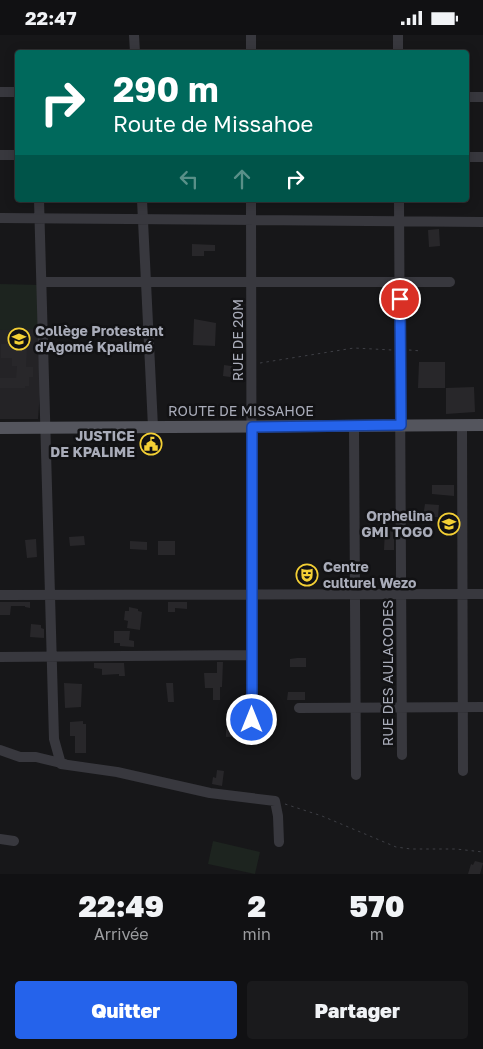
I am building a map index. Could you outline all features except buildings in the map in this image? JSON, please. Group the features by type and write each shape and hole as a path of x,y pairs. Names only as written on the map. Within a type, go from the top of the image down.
{"main road":[{"name":"ROUTE DE MISSAHOE","path":"0,428 483,425"}],"street":[{"path":"134,35 135,50"},
{"path":"251,35 251,50"},
{"path":"398,35 398,50"},
{"path":"0,92 15,92"},
{"path":"469,97 483,97"},
{"path":"0,155 15,155"},
{"path":"469,157 483,157"},
{"path":"39,202 54,739 61,764 117,772 210,793 275,801 278,816 279,842"},
{"path":"142,202 153,427"},
{"name":"RUE DE 20M","path":"251,202 252,720"},
{"name":"RUE DES AULACODES","path":"399,202 402,755"},
{"path":"0,218 483,222"},
{"path":"42,282 450,282"},
{"path":"354,426 356,775"},
{"path":"462,426 464,594 463,771"},
{"path":"0,595 483,594"},
{"path":"0,657 251,655"},
{"path":"299,708 483,707"},
{"path":"0,750 20,757 36,757 147,784 191,791"},
{"path":"0,839 14,841"}],"path":[{"path":"252,364 354,349 422,351"},
{"path":"275,801 322,816 396,847 483,852"}],"shaded area":[{"path":"0,284 41,285 41,329 0,330"},
{"name":"Collège Protestant d'Agomé Kpalimé","path":"0,285 36,285 40,392 38,419 0,419"},
{"path":"213,841 260,852 255,874 208,864"}],"place":[{"name":"Collège Protestant d'Agomé Kpalimé","path":"19,339"},
{"name":"JUSTICE DE KPALIME","path":"151,444"},
{"name":"Orphelina GMI TOGO","path":"449,524"},
{"name":"Centre culturel Wezo","path":"307,575"}],"route":[{"path":"252,720 252,427 401,425 400,299"}]}
